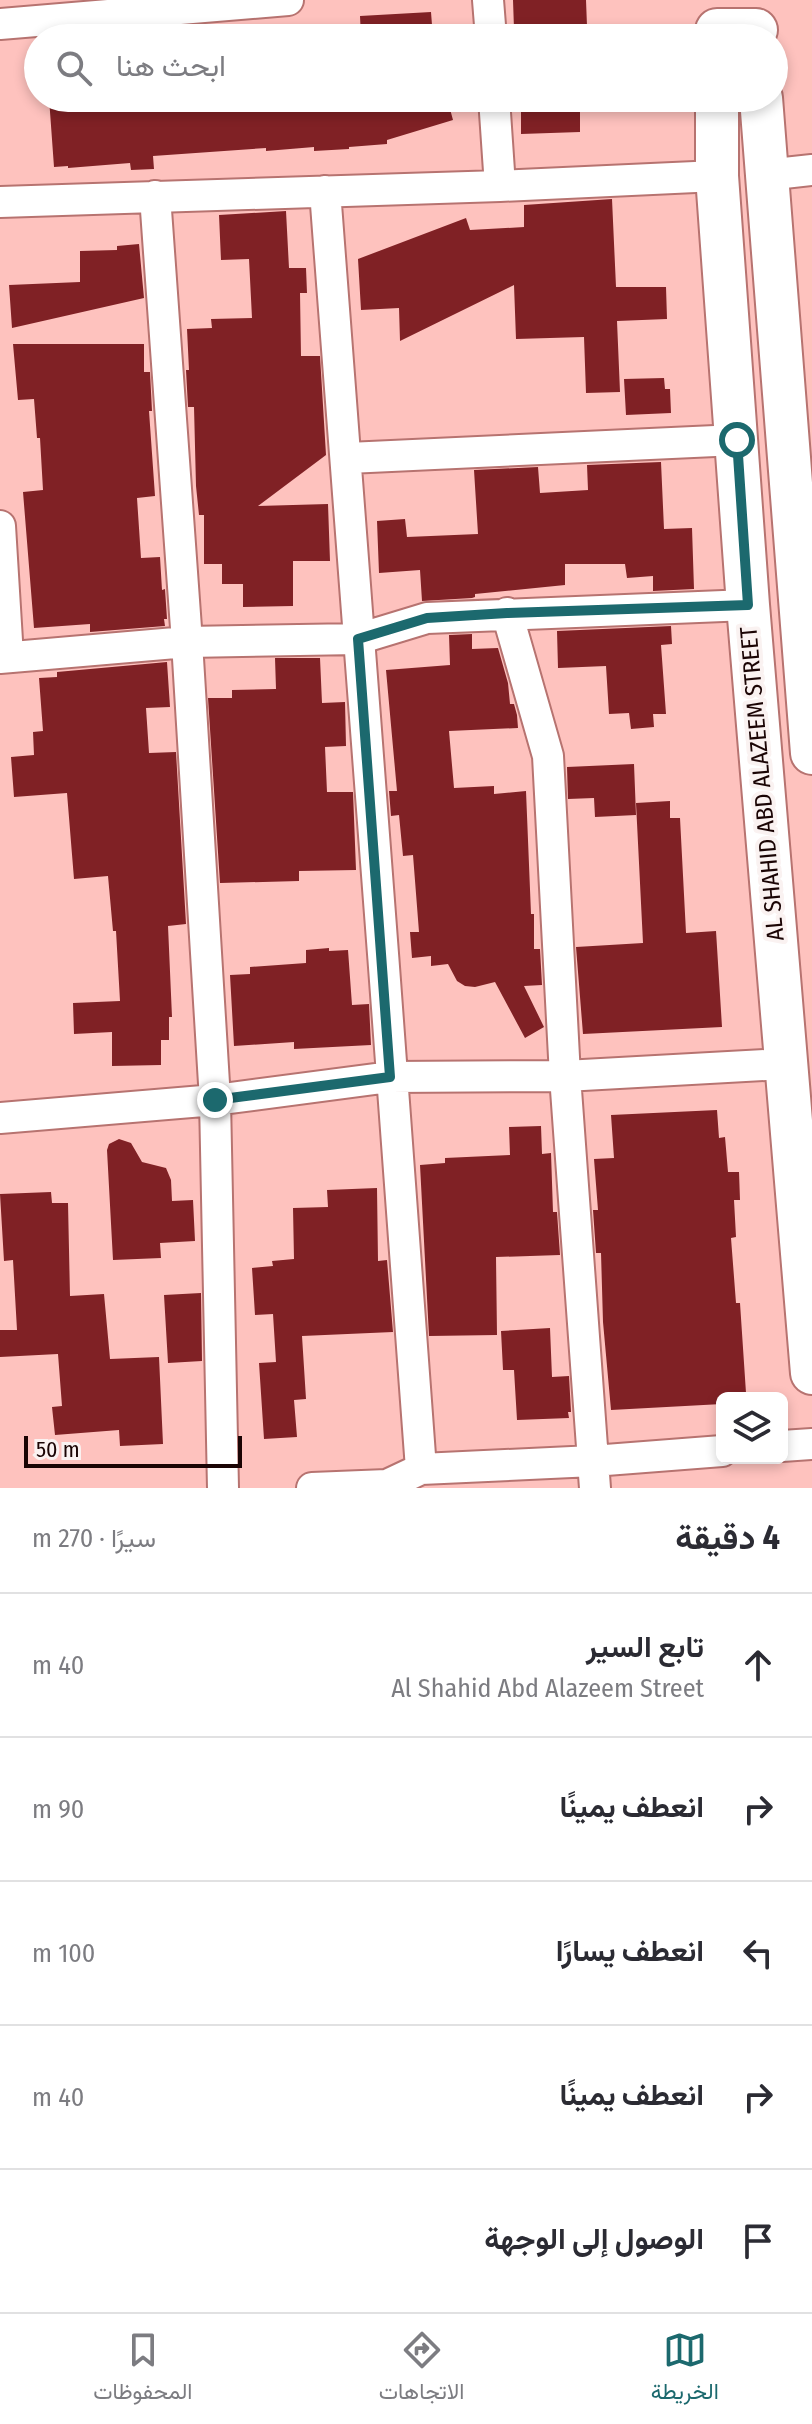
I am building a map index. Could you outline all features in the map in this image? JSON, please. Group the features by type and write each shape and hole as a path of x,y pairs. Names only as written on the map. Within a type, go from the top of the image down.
{"main road":[{"name":"AL SHAHID ABD ALAZEEM STREET","path":"717,112 717,176 748,605 784,1064 810,1305 812,1373"},
{"path":"762,112 806,606 812,753"}],"street":[{"path":"0,24 288,0"},
{"path":"488,0 490,24"},
{"path":"495,112 500,186"},
{"path":"766,175 812,170"},
{"path":"0,202 717,176"},
{"path":"325,191 348,458 358,639 421,1469"},
{"path":"155,196 215,1100 223,1488"},
{"path":"348,458 737,440"},
{"path":"0,526 4,657 187,642 358,639 427,618 748,605"},
{"path":"507,613 548,756 565,1076 594,1474"},
{"path":"0,1118 215,1100 390,1077 565,1076 784,1064"},
{"path":"788,1446 812,1444"},
{"path":"312,1488 388,1487 421,1469 594,1474 716,1452"}],"building":[{"path":"513,0 586,0 587,24 514,24"},
{"path":"431,12 432,24 360,24 360,16"},
{"path":"50,112 451,112 453,120 387,140 387,144 349,149 314,151 314,147 266,151 266,148 153,156 154,169 131,170 130,163 54,167"},
{"path":"521,112 580,112 580,132 521,134"},
{"path":"612,199 616,287 666,287 667,319 617,321 620,392 586,393 584,337 516,339 514,285 400,341 399,308 361,310 358,259 466,218 470,230 524,227 524,205"},
{"path":"286,211 289,268 306,268 307,293 300,293 301,356 320,356 326,455 258,506 328,504 330,561 293,561 293,606 243,607 243,584 222,584 222,564 204,564 204,515 199,515 196,486 194,407 188,407 187,329 212,328 211,319 252,318 249,259 221,260 219,215"},
{"path":"139,244 144,298 12,328 9,285 80,282 80,251 117,250 117,246"},
{"path":"13,344 144,344 144,372 150,372 152,411 149,411 155,496 137,498 141,558 160,557 162,590 165,589 165,626 90,632 90,624 34,628 23,492 43,490 40,438 37,438 34,399 18,400"},
{"path":"664,378 665,389 670,389 671,413 626,415 624,379"},
{"path":"661,462 664,529 692,528 694,589 653,591 653,576 627,578 625,564 565,564 565,585 475,594 472,598 422,601 420,570 379,573 377,521 405,519 407,537 478,534 474,470 538,467 540,493 588,490 587,465"},
{"path":"671,626 672,644 661,645 666,714 653,714 654,727 631,729 629,713 609,714 606,666 558,668 557,631"},
{"path":"472,634 472,649 498,648 518,728 449,731 454,788 494,786 494,794 526,791 531,914 534,914 534,949 540,949 542,985 524,986 544,1027 525,1038 495,982 465,986 457,981 448,964 431,966 431,956 412,958 410,932 419,932 413,855 403,856 399,815 391,816 389,791 397,791 386,670 450,665 449,635"},
{"path":"275,658 320,658 322,703 345,702 346,746 325,747 327,792 353,792 356,870 299,871 299,881 220,883 208,698 232,698 232,690 276,689"},
{"path":"167,662 170,707 146,708 149,753 176,752 186,924 168,926 172,1017 169,1017 169,1040 161,1040 161,1065 112,1066 112,1032 74,1034 73,1003 120,1001 116,931 113,931 108,876 74,879 67,793 14,797 11,757 34,755 33,732 43,731 39,678 57,677 57,672"},
{"path":"634,764 636,815 595,817 594,798 568,799 567,767"},
{"path":"670,801 670,818 680,818 686,933 716,931 722,1027 583,1034 576,947 643,943 636,803"},
{"path":"329,948 329,951 348,950 352,1005 369,1004 371,1045 294,1049 294,1042 234,1046 230,975 250,974 250,967 306,963 306,950"},
{"path":"717,1110 719,1138 725,1137 728,1172 739,1172 740,1200 734,1200 736,1237 731,1238 736,1303 740,1303 746,1392 716,1392 716,1404 611,1410 601,1253 596,1253 593,1210 598,1210 594,1159 614,1158 611,1115"},
{"path":"541,1126 542,1154 551,1153 553,1212 557,1212 560,1255 496,1257 497,1335 429,1336 420,1165 445,1163 445,1158 510,1155 509,1127"},
{"path":"119,1139 131,1143 142,1162 166,1168 171,1180 172,1201 193,1200 195,1241 160,1243 161,1258 113,1260 107,1150 109,1144"},
{"path":"377,1188 378,1261 387,1260 393,1332 302,1336 306,1399 294,1400 297,1437 264,1439 259,1363 276,1362 273,1314 255,1315 252,1268 273,1266 272,1261 294,1259 293,1208 328,1207 327,1190"},
{"path":"51,1192 52,1203 68,1203 70,1296 104,1294 110,1359 159,1357 163,1444 120,1446 119,1430 55,1435 52,1407 62,1406 58,1354 0,1357 0,1330 17,1330 13,1260 4,1261 0,1194"},
{"path":"201,1293 202,1361 168,1363 164,1295"},
{"path":"550,1328 552,1377 569,1376 569,1418 517,1420 514,1370 503,1370 501,1331"}],"route":[{"path":"215,1100 390,1077 358,639 427,618 748,605 737,440"}]}
